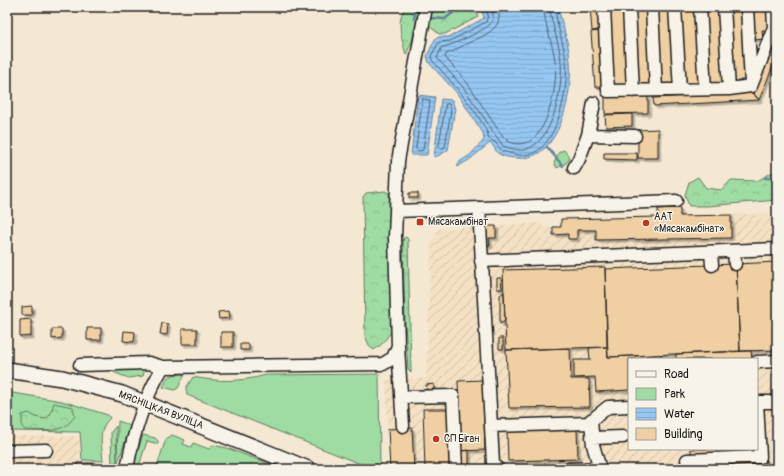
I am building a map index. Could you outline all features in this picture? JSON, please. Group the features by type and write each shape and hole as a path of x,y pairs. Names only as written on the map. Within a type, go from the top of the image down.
{"main road":[{"name":"МЯСНІЦКАЯ ВУЛІЦА","path":"7,370 86,383 145,402 308,469"}],"street":[{"path":"404,426 398,346 395,237 398,161 426,7"},
{"path":"604,7 608,91 729,89 751,86"},
{"path":"629,7 633,91"},
{"path":"652,7 656,90"},
{"path":"675,7 680,90"},
{"path":"700,7 705,89"},
{"path":"724,7 729,89"},
{"path":"747,7 751,86"},
{"path":"751,86 776,25 773,7"},
{"path":"574,168 580,159 588,135 594,103"},
{"path":"588,135 635,136"},
{"path":"396,211 676,201"},
{"path":"479,208 493,464 498,469"},
{"path":"481,261 777,249"},
{"path":"734,251 735,264"},
{"path":"711,252 712,265"},
{"path":"80,365 149,364 163,366 384,364 393,358 398,346"},
{"path":"758,362 777,361"},
{"path":"127,469 130,453 145,402 151,386 163,366"},
{"path":"402,397 453,396 456,469"},
{"path":"758,402 777,402"},
{"path":"491,426 588,423 608,407 628,406"},
{"path":"569,469 599,468 592,438 591,420"},
{"path":"687,460 760,457 758,420"},
{"path":"592,438 623,437"},
{"path":"7,451 46,450"}],"shaded area":[{"path":"680,208 681,216 777,213 777,469 425,469 423,409 427,406 426,391 426,406 421,410 424,469 389,469 386,380 426,378 431,243 438,229 543,223 543,227 560,227 561,219 658,217 658,209"},
{"path":"7,436 79,436 80,469 7,469"}],"green space":[{"path":"406,7 419,7 412,41 406,55 401,36 400,24"},
{"path":"431,7 475,7 478,17 445,34 439,34 428,25"},
{"path":"564,150 570,158 566,163 557,168 554,163 559,152"},
{"path":"777,170 777,200 707,206 689,206 685,195 689,182 698,177 706,188 722,190 731,180 757,181"},
{"path":"385,191 389,193 393,329 383,343 374,350 370,347 365,336 363,197 366,193"},
{"path":"406,237 408,239 411,372 408,369 405,324 403,239"},
{"path":"94,368 142,369 144,372 143,376 128,378 111,371"},
{"path":"176,374 185,374 178,388 175,390 163,387 168,377"},
{"path":"379,374 380,469 373,469 187,395 186,388 193,377 211,380 230,380 248,379 266,375"},
{"path":"7,392 62,401 108,415 110,418 103,427 101,438 103,461 82,460 80,432 7,431"},
{"path":"54,403 73,407 75,416 65,426 59,429 47,431 25,430 22,427 22,415 29,413 36,417 45,419 50,415"},
{"path":"118,421 127,424 130,427 117,465"},
{"path":"116,426 117,469 112,469 111,432"},
{"path":"143,435 155,438 158,441 158,444 147,441 138,469 132,469"},
{"path":"172,435 185,440 183,444 191,447 193,443 209,449 213,445 227,448 282,469 156,469 166,439"}],"water":[{"path":"481,7 558,7 567,40 570,61 569,90 561,123 553,138 544,149 532,156 513,158 499,154 490,143 469,160 457,167 459,162 470,155 484,140 483,133 456,92 429,63 427,56 435,39 439,37 449,37 484,18"},
{"path":"418,95 435,97 427,155 411,155"},
{"path":"441,99 452,100 455,109 448,150 434,157"}],"building":[{"path":"590,7 598,7 599,30 592,31"},
{"path":"607,7 623,7 628,88 612,89"},
{"path":"632,7 648,7 652,87 637,87"},
{"path":"656,7 671,7 676,85 660,86"},
{"path":"680,7 696,7 701,84 685,85"},
{"path":"704,7 719,7 723,83 709,83"},
{"path":"728,7 744,7 748,81 732,82"},
{"path":"753,7 769,7 771,30 762,30 763,39 755,40"},
{"path":"599,31 603,87 595,87 591,32"},
{"path":"777,33 777,56 759,100 753,93"},
{"path":"753,93 759,100 654,106 653,98"},
{"path":"648,96 648,113 605,114 605,97"},
{"path":"632,114 632,126 606,127 605,115"},
{"path":"658,129 658,158 638,158 638,130"},
{"path":"604,153 637,153 637,160 604,159"},
{"path":"409,193 418,193 418,198 409,198"},
{"name":"ААТ «Мясакамбінат»","path":"680,208 680,216 731,215 731,238 596,240 596,230 577,230 577,239 568,239 568,234 553,235 553,227 561,227 561,219 658,217 658,209"},
{"path":"482,226 496,226 496,238 489,238 490,246 483,246"},
{"path":"777,262 777,350 740,351 736,264"},
{"path":"736,264 740,351 608,357 605,269"},
{"path":"605,267 607,347 506,350 503,270"},
{"path":"497,278 501,278 502,289 497,289"},
{"path":"504,292 505,321 500,324 500,295"},
{"path":"32,306 32,315 22,315 22,307"},
{"path":"229,311 230,318 219,319 218,312"},
{"path":"31,319 31,336 20,337 20,320"},
{"path":"162,323 168,324 167,335 160,334"},
{"path":"87,328 101,328 101,340 87,340"},
{"path":"52,329 62,329 62,338 52,339"},
{"path":"182,329 197,329 197,344 182,344"},
{"path":"124,331 135,332 134,342 123,341"},
{"path":"221,332 233,332 233,347 221,347"},
{"path":"499,338 503,338 503,349 499,349"},
{"path":"240,344 249,344 249,350 240,350"},
{"path":"607,347 608,357 661,355 661,358 628,358 628,390 596,392 595,377 574,378 574,360 590,360 589,348"},
{"path":"570,348 571,379 589,379 590,407 509,408 506,350"},
{"path":"751,351 752,358 676,358 676,354"},
{"path":"483,380 485,450 460,451 458,381"},
{"path":"434,384 434,389 427,390 426,385"},
{"name":"СП Біган","path":"423,409 448,409 450,469 425,469"},
{"path":"777,413 777,425 772,419"},
{"path":"412,428 414,469 390,469 388,429"},
{"path":"577,429 578,459 508,461 507,431"},
{"path":"469,450 469,469 461,469 460,451"},
{"path":"691,450 718,450 718,455 691,456"},
{"path":"766,461 767,469 728,469 727,464"},
{"path":"77,463 95,463 96,469 77,469"},
{"path":"59,466 59,469 7,469 7,468"}],"waterway":[{"path":"414,19 416,7"},
{"path":"429,18 445,19 460,7"},
{"path":"462,7 484,8"},
{"path":"547,147 563,166"},
{"path":"765,178 777,178"}],"place":[{"name":"Мясакамбінат","path":"420,222"},
{"name":"ААТ «Мясакамбінат»","path":"646,223"},
{"name":"СП Біган","path":"436,439"}]}
